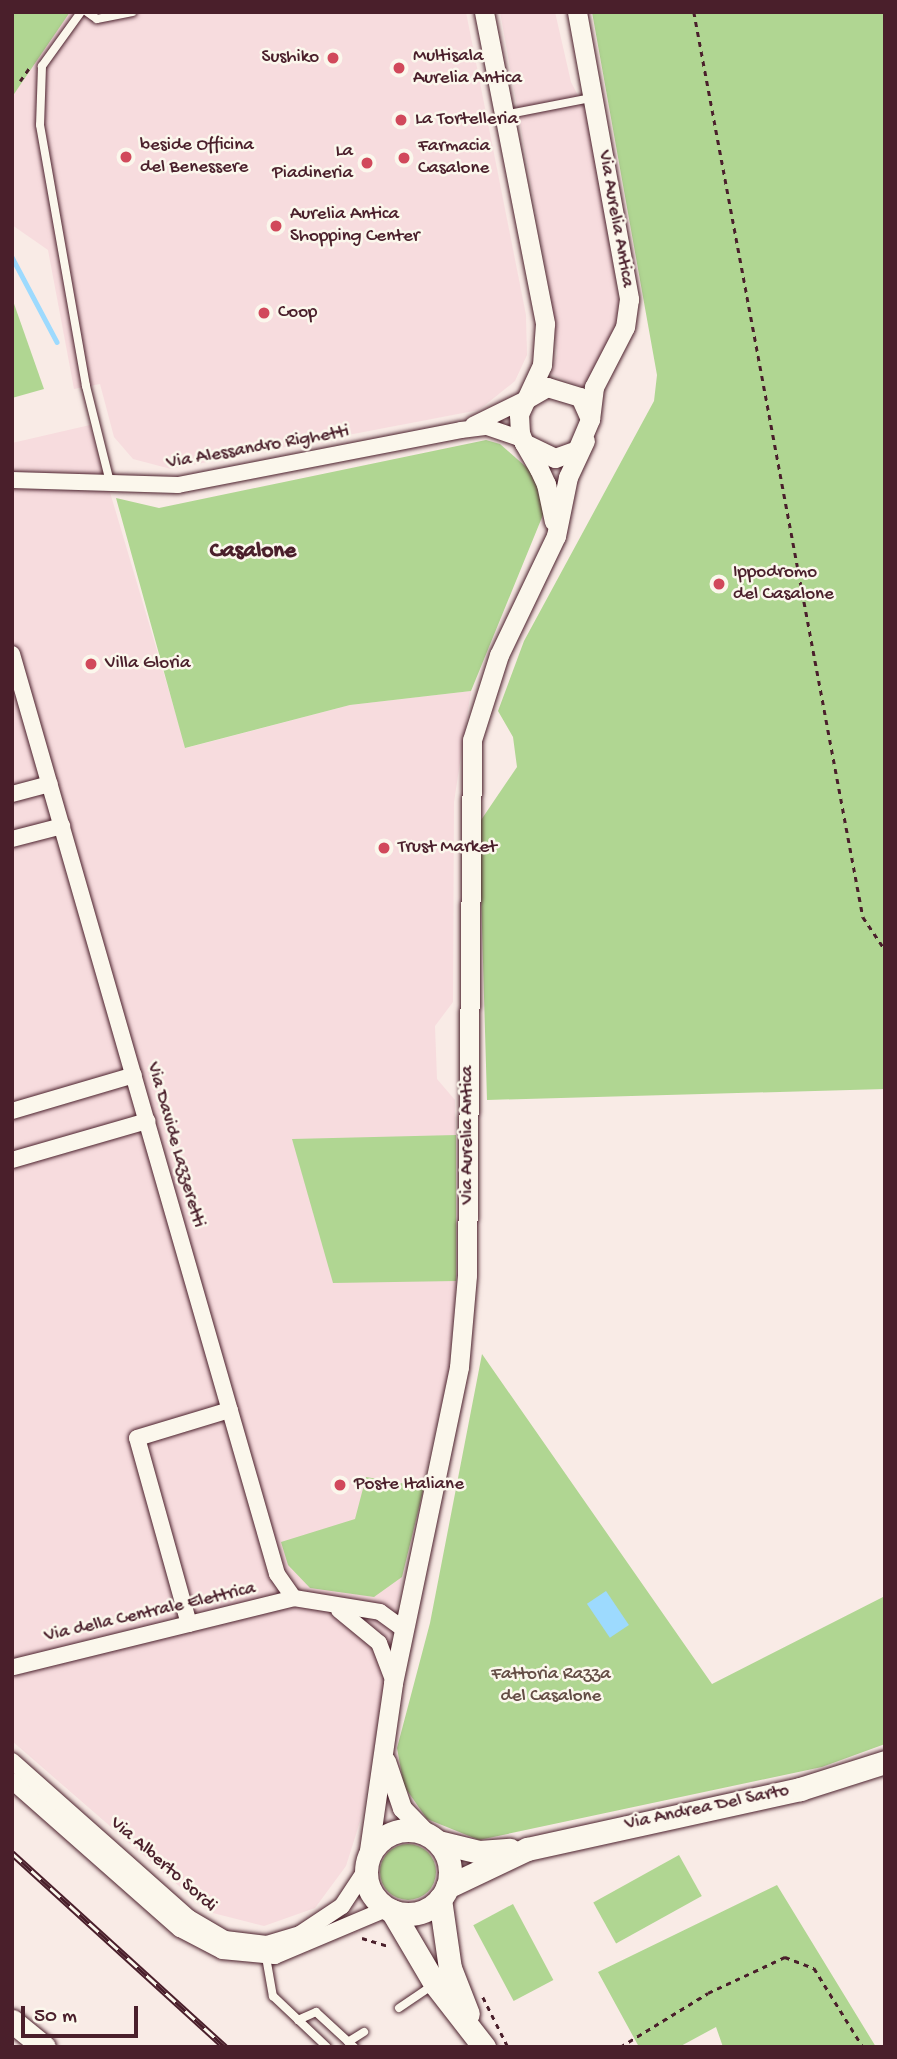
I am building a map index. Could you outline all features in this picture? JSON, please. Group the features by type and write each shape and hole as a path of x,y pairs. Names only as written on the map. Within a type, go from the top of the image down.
{"main road":[{"name":"Via Andrea Del Sarto","path":"432,1838 479,1852 527,1849 800,1789 885,1762"},
{"path":"367,1864 396,1832 432,1838"},
{"name":"Via Aurelia Antica","path":"432,1838 450,1867 444,1893 450,1968 479,2038"},
{"name":"Via Andrea Del Sarto","path":"444,1893 527,1849"},
{"name":"Via Aurelia Antica","path":"367,1864 371,1893 389,1910 435,1984 479,2038"},
{"path":"389,1910 418,1913 444,1893"}],"street":[{"name":"Via Aurelia Antica","path":"367,1864 382,1743 393,1683 459,1367 467,1275 472,740 499,655 556,536 568,477 585,441 594,387 625,327 629,299 577,12"},
{"path":"484,13 545,324 542,365 518,423 523,441 551,495 556,536"},
{"path":"460,430 547,387 570,390 590,419"},
{"path":"460,430 487,427 523,441 555,458 585,441"},
{"name":"Via Alessandro Righetti","path":"14,481 192,484 460,430"},
{"name":"Via Davide Lazzeretti","path":"12,654 277,1574 294,1598"},
{"path":"12,794 50,784"},
{"path":"12,839 62,826"},
{"path":"12,1111 134,1076"},
{"path":"12,1160 147,1121"},
{"path":"189,1624 137,1438 230,1410"},
{"path":"294,1598 339,1609 380,1612 413,1597"},
{"name":"Via della Centrale Elettrica","path":"14,1667 294,1598"},
{"path":"339,1609 367,1630 385,1653 393,1683"},
{"path":"380,1612 405,1630"},
{"path":"367,1630 405,1630"},
{"name":"Via Aurelia Antica","path":"382,1743 395,1796 432,1838"},
{"name":"Via Alberto Sordi","path":"12,1761 189,1918 225,1939 267,1944 300,1934 342,1906 367,1864"},
{"name":"Via Alberto Sordi","path":"12,1781 180,1929 222,1951 266,1957 389,1910"}],"lane":[{"path":"81,12 42,66 40,125 86,386 110,482"},
{"path":"87,12 97,19 132,12"},
{"path":"504,115 593,97"},
{"path":"266,1957 273,1996 327,2047"},
{"path":"399,2008 435,1984"},
{"path":"298,2020 316,2012 351,2044 364,2032"}],"path":[{"path":"694,12 863,917 885,950"},
{"path":"358,1938 376,1939 393,1950"},
{"path":"620,2047 708,1993 785,1957 814,1968 863,2047"},
{"path":"628,2042 631,2047"}],"shaded area":[{"path":"12,12 466,12 526,315 527,355 515,381 479,410 171,469 133,459 114,437 100,384 74,389 48,250 12,225"},
{"path":"500,12 555,12 571,82 588,115 620,307 617,329 584,388 551,374 557,354 551,296"},
{"path":"90,425 186,748 350,705 471,691 454,802 453,1002 435,1026 437,1079 455,1100 456,1281 449,1370 402,1577 363,1812 346,1866 315,1908 264,1926 209,1912 12,1741 12,443"}],"green space":[{"path":"12,12 70,12 12,97"},
{"name":"Ippodromo del Casalone","path":"592,12 885,12 885,1089 487,1100 479,823 517,767 513,737 498,711 524,641 654,401 657,375"},
{"path":"12,298 44,389 12,398"},
{"path":"486,440 500,444 533,473 545,510 471,691 350,705 185,748 116,498 159,508"},
{"path":"456,1135 456,1281 333,1283 292,1139"},
{"name":"Fattoria Razza del Casalone","path":"482,1354 712,1684 885,1596 885,1744 822,1767 479,1840 427,1819 404,1786 397,1748 430,1623"},
{"path":"366,1477 424,1487 402,1577 374,1597 310,1588 288,1565 281,1542 355,1519"},
{"path":"403,1844 413,1844 428,1852 434,1861 434,1883 428,1892 413,1900 403,1900 385,1888 380,1877 380,1867 392,1849"},
{"path":"679,1855 702,1896 616,1944 593,1903"},
{"path":"777,1885 876,2047 723,2047 716,2027 679,2047 639,2047 598,1972"},
{"path":"513,1904 553,1980 514,2001 473,1925"}],"water":[{"path":"606,1591 629,1625 610,1638 587,1604"}],"waterway":[{"path":"12,257 57,342"}],"railway":[{"path":"12,1853 225,2047"}],"place":[{"name":"Sushiko","path":"333,58"},
{"name":"Multisala Aurelia Antica","path":"399,68"},
{"name":"La Tortelleria","path":"401,120"},
{"name":"beside Officina del Benessere","path":"126,157"},
{"name":"Farmacia Casalone","path":"404,158"},
{"name":"La Piadineria","path":"367,163"},
{"name":"Aurelia Antica Shopping Center","path":"276,226"},
{"name":"Coop","path":"264,313"},
{"name":"Ippodromo del Casalone","path":"719,584"},
{"name":"Villa Gloria","path":"91,664"},
{"name":"Trust Market","path":"384,848"},
{"name":"Poste Italiane","path":"340,1485"}],"district":[{"name":"Casalone","path":"253,552"}]}
